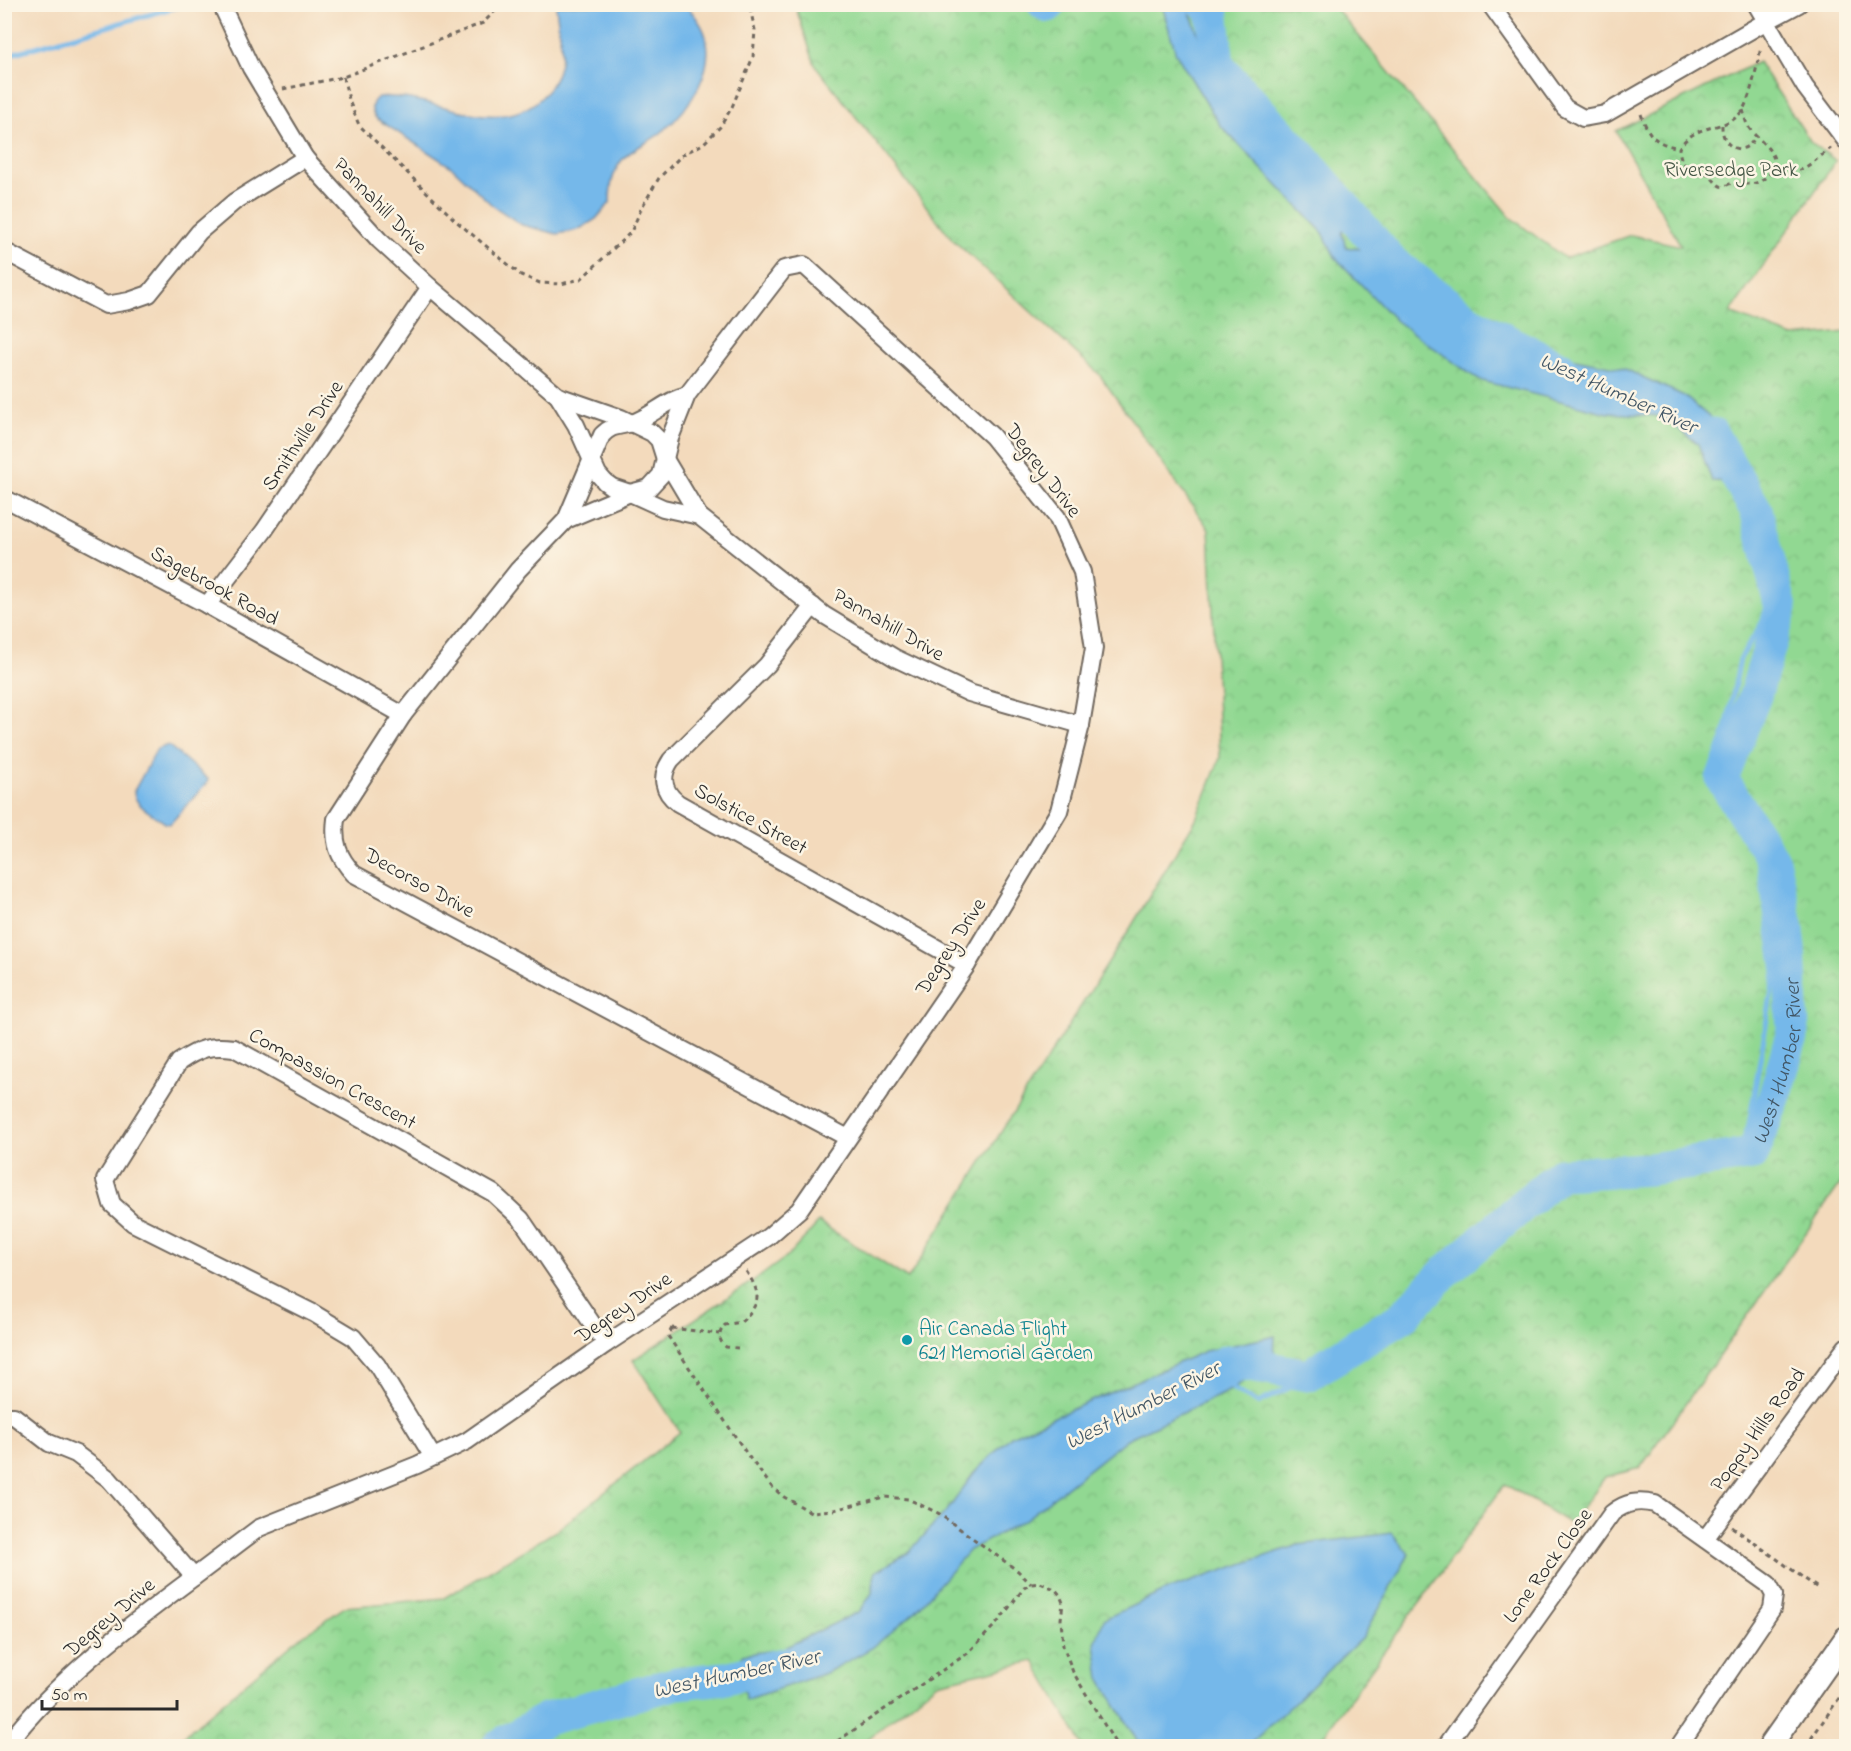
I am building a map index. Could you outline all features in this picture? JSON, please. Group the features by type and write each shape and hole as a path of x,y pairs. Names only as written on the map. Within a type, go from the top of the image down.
{"main road":[{"path":"1770,1746 1846,1638"}],"street":[{"name":"Pannahill Drive","path":"221,4 251,68 305,158 379,240 430,287 558,396 576,424 598,474 605,482 663,508 699,516"},
{"path":"1490,4 1565,108 1583,118 1605,114 1799,4"},
{"path":"1756,4 1805,87 1846,141"},
{"path":"4,251 106,305 129,301 149,294 199,232 234,202 305,158"},
{"name":"Degrey Drive","path":"6,1746 22,1725 114,1637 259,1528 467,1441 606,1344 768,1237 799,1210 967,965 1059,811 1081,725 1094,648 1082,572 1057,518 992,436 804,265 784,269 687,395 670,438 665,459"},
{"name":"Smithville Drive","path":"207,605 262,533 430,287"},
{"name":"Degrey Drive","path":"632,423 670,401 687,395"},
{"name":"Pannahill Drive","path":"558,396 632,423 652,433 659,440 665,459 699,516 824,615 895,658 969,693 1081,725"},
{"path":"566,520 602,435 610,428 632,423"},
{"path":"630,493 649,488 661,474 665,459"},
{"name":"Decorso Drive","path":"630,493 566,520 518,570 403,715 336,819 334,834 336,849 343,863 354,874 848,1138"},
{"name":"Sagebrook Road","path":"4,498 207,605 403,715"},
{"name":"Solstice Street","path":"813,606 767,665 671,760 663,775 666,791 678,803 967,965"},
{"name":"Compassion Crescent","path":"433,1457 376,1365 353,1337 313,1313 133,1223 112,1204 105,1180 179,1062 195,1051 215,1046 234,1048 493,1193 520,1219 606,1344"},
{"name":"Poppy Hills Road","path":"1705,1539 1846,1347"},
{"path":"4,1416 14,1416 49,1443 76,1454 109,1479 194,1577"},
{"name":"Lone Rock Close","path":"1446,1746 1612,1513 1621,1506 1644,1501 1655,1503 1768,1584 1774,1595 1773,1609 1678,1746"}],"path":[{"path":"269,98 285,88 343,77 483,23 502,4"},
{"path":"343,77 359,125 456,221 521,275 540,283 561,284 581,279 631,232 658,178 682,155 703,144 720,127 732,107 753,57 754,30 749,4"},
{"path":"1743,110 1749,128 1773,155 1772,172 1753,184 1737,183 1722,187 1715,183 1709,174 1700,175 1687,168 1679,155 1679,148 1692,133 1722,125 1734,119 1743,110 1756,67 1765,22"},
{"path":"1635,96 1650,135 1657,141 1679,148"},
{"path":"1722,125 1723,138 1735,148 1740,149 1750,144 1756,135"},
{"path":"1773,166 1784,172 1807,168 1829,149 1846,141"},
{"path":"737,1257 757,1287 758,1295 745,1318 738,1323 724,1325 719,1334 720,1341 726,1347 738,1348"},
{"path":"719,1334 672,1328 668,1336 749,1457 772,1487 784,1497 811,1512 834,1510 884,1497 908,1499 938,1513 1018,1571 1031,1584"},
{"path":"1720,1519 1819,1589"},
{"path":"830,1746 968,1653 998,1622 1024,1588 1031,1584 1048,1585 1060,1595 1063,1603 1061,1619 1063,1646 1073,1672 1117,1746"},
{"path":"1806,1746 1846,1688"}],"green space":[{"name":"Riversedge Park","path":"795,5 1333,5 1510,217 1565,258 1631,235 1681,246 1616,131 1758,62 1811,142 1836,161 1730,313 1793,337 1846,332 1846,1176 1640,1468 1605,1477 1571,1524 1505,1484 1316,1746 1083,1746 1034,1661 937,1683 859,1746 172,1746 295,1641 345,1607 444,1598 556,1531 680,1432 633,1360 789,1255 819,1222 908,1279 1131,927 1196,819 1220,758 1209,529 1099,374 952,239 815,65"}],"water":[{"path":"556,5 686,5 702,27 707,45 704,73 692,99 663,131 622,160 612,180 610,203 596,219 578,230 557,234 522,225 492,205 453,168 377,119 372,108 373,102 378,97 399,97 485,115 505,115 524,109 546,93 557,72 561,49"},
{"path":"1162,5 1187,5 1208,59 1240,105 1348,218 1342,234 1346,247 1373,251 1420,301 1484,341 1625,369 1684,396 1720,426 1736,467 1733,482 1712,481 1698,444 1662,416 1607,413 1479,380 1396,321 1335,257 1323,233 1220,125 1176,54"},
{"path":"168,745 208,779 207,783 170,824 145,810 137,801 134,791 157,749"},
{"path":"1275,1336 1274,1357 1233,1389 1127,1439 1026,1519 969,1550 916,1611 872,1648 826,1673 745,1700 742,1655 782,1649 860,1611 872,1593 875,1572 908,1553 950,1507 973,1474 1011,1436 1205,1351"},
{"path":"1392,1533 1409,1554 1363,1637 1248,1746 1140,1746 1100,1678 1095,1643 1104,1619 1169,1589 1298,1545"}],"waterway":[{"path":"4,56 187,4"},
{"name":"West Humber River","path":"1044,4 1048,6 1050,4"},
{"name":"West Humber River","path":"1204,4 1212,8 1218,66 1299,153 1392,262 1474,324 1561,368"},
{"name":"West Humber River","path":"1217,1366 1227,1361 1308,1375 1402,1317 1446,1271 1560,1174 1650,1169 1753,1154 1775,1095 1793,1031 1788,929 1773,860 1722,779 1755,696 1781,608 1756,510 1712,434"},
{"path":"1233,1389 1258,1403 1396,1336 1439,1272 1494,1215 1543,1185 1610,1170 1681,1171 1724,1160 1746,1142 1775,972 1759,864 1725,799 1726,730 1740,659 1772,606 1768,579 1733,482"},
{"name":"West Humber River","path":"498,1746 546,1719 677,1683 726,1678 788,1663"}],"place":[{"name":"Air Canada Flight 621 Memorial Garden","path":"907,1340"}]}
